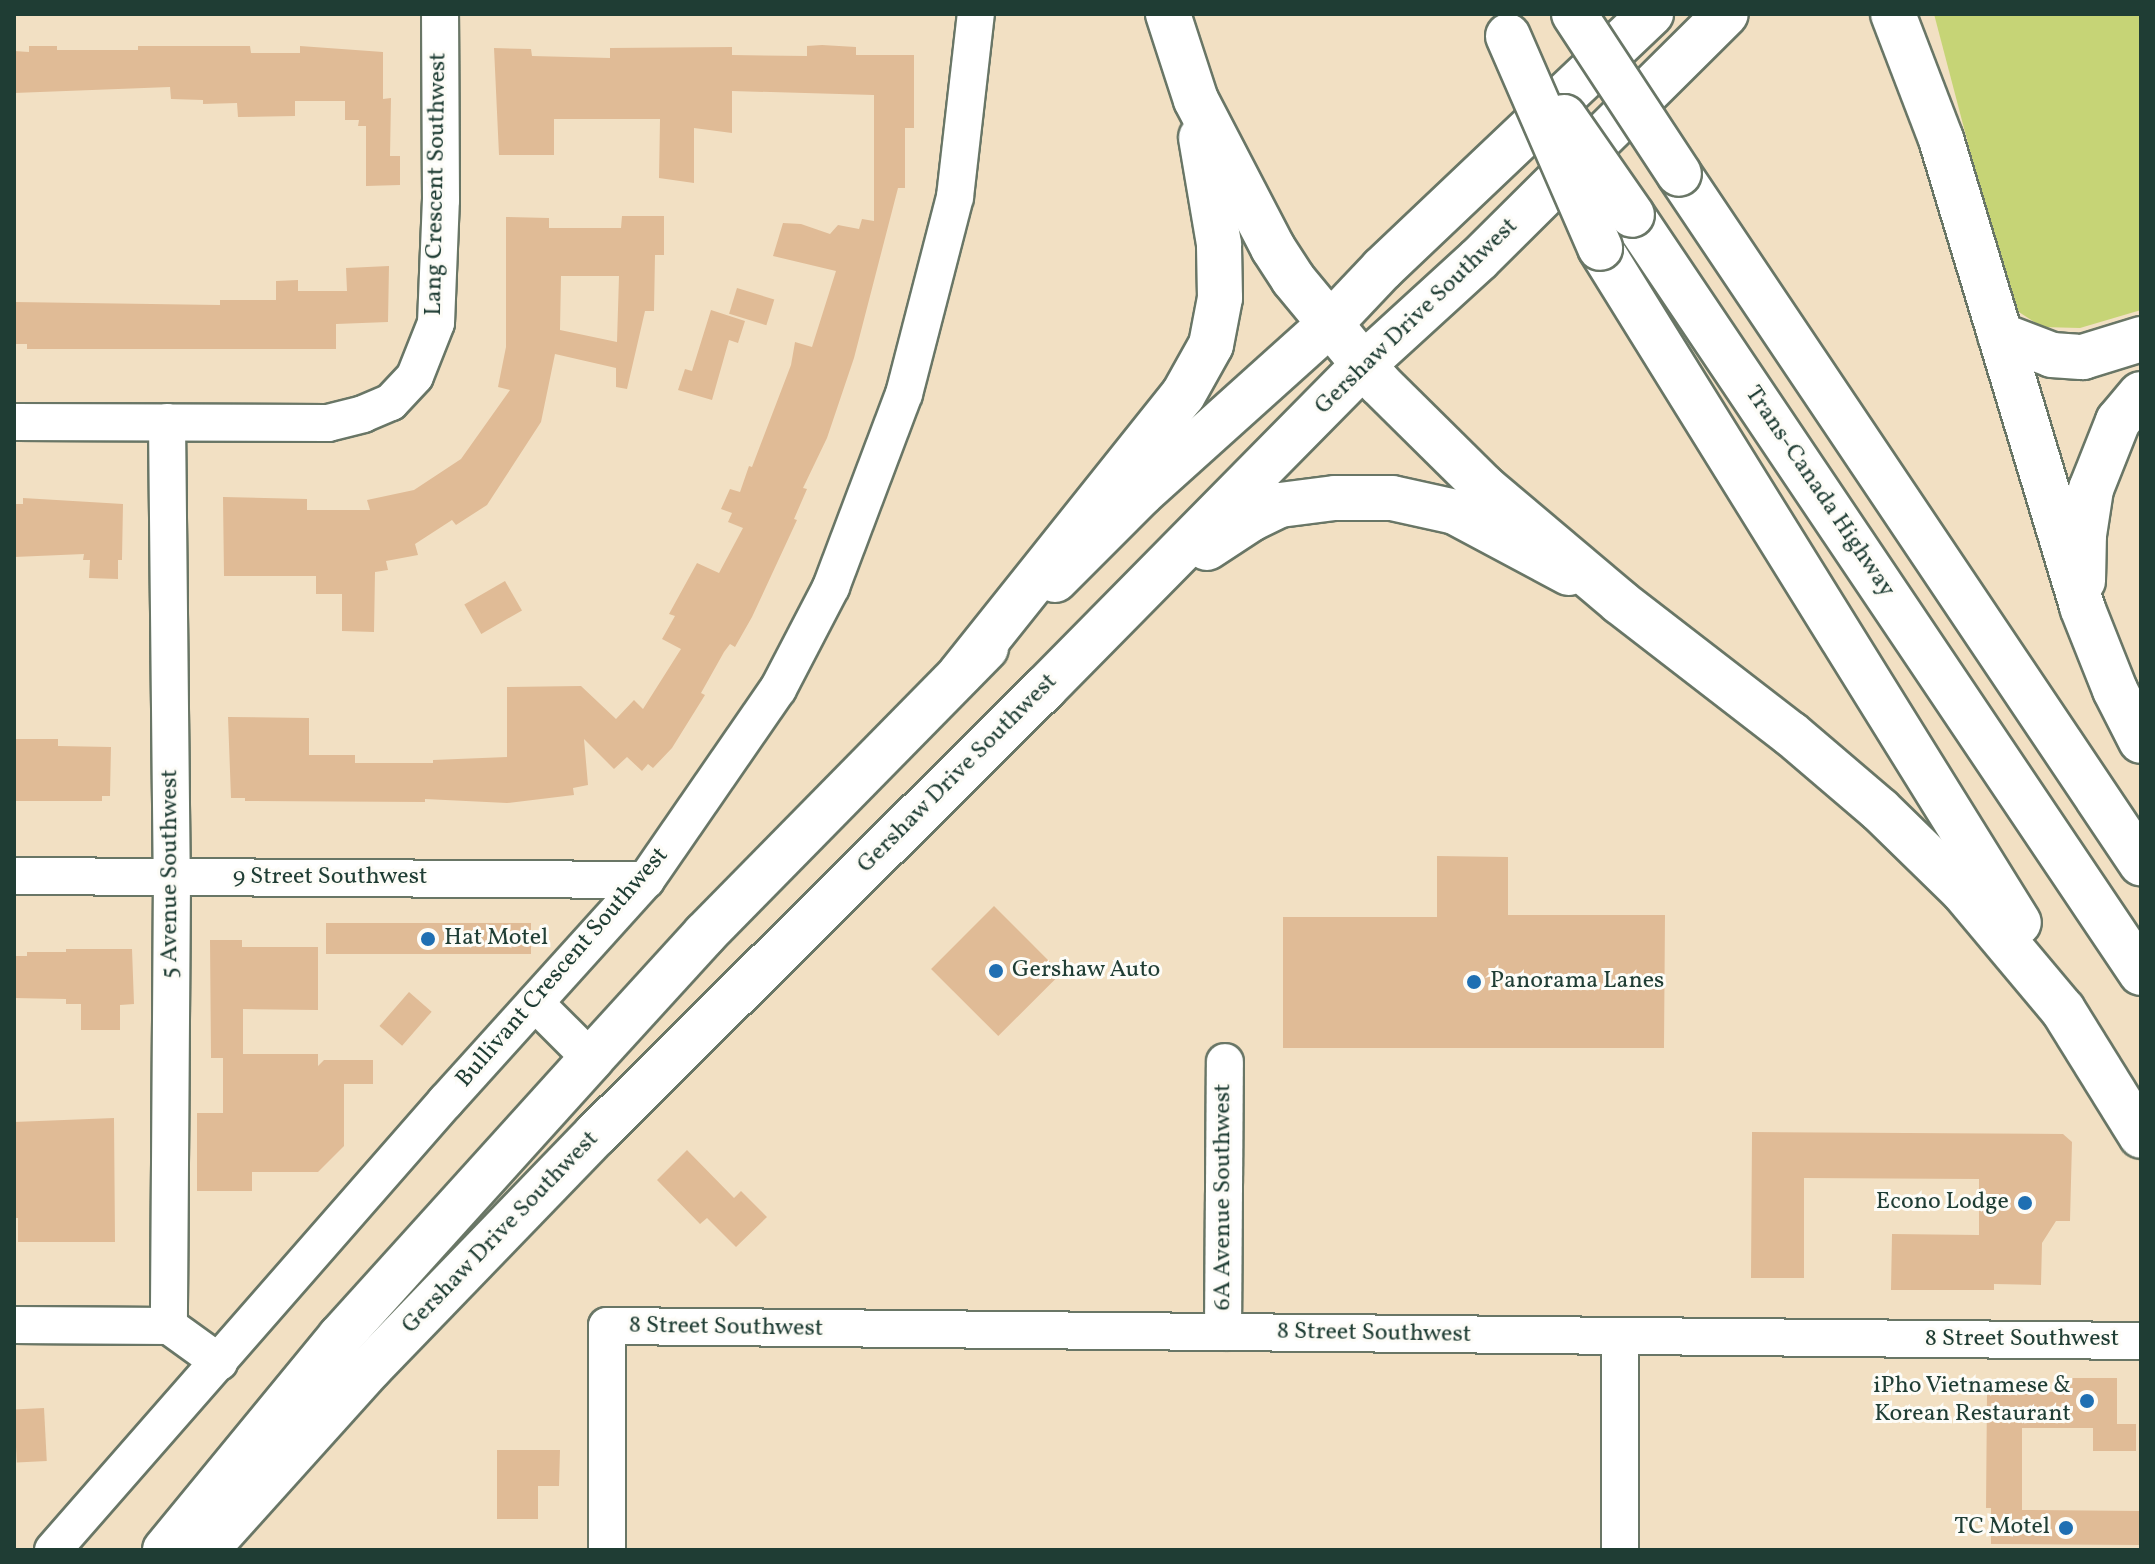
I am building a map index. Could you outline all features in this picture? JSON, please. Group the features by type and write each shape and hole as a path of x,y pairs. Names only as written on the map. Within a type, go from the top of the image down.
{"main road":[{"path":"960,674 1183,395 1211,345 1220,298 1219,244 1196,100 1168,14"},
{"path":"1574,14 2141,863"},
{"name":"Gershaw Drive Southwest","path":"165,1550 340,1337 705,934 1142,493 1331,323 1382,269 1651,14"},
{"name":"Gershaw Drive Southwest","path":"206,1550 370,1368 596,1134 1045,688 1363,365 1478,260 1726,14"},
{"path":"1893,14 1941,139 2082,607 2115,690 2141,741"},
{"path":"1922,14 1941,139"},
{"path":"1501,25 1600,248 2043,962 2063,1010"},
{"name":"Trans-Canada Highway","path":"1501,25 2141,973"},
{"path":"1196,100 1273,248 1293,279 1363,365 1418,425 1484,487 1620,602 1791,734 1880,810 1963,891 2063,1010 2141,1136"},
{"path":"2000,335 2052,355 2083,357 2141,339"},
{"path":"2082,607 2084,535 2091,489 2118,421 2141,394"},
{"path":"1045,688 1206,549 1251,519 1280,505 1302,501 1392,498 1455,512 1620,602"}],"street":[{"name":"Lang Crescent Southwest","path":"14,422 328,423 363,414 391,402 415,376 436,323 439,291 440,14"},
{"name":"Bullivant Crescent Southwest","path":"53,1550 646,880 778,689 831,587 874,482 922,335 955,197 971,84 976,14"},
{"name":"5 Avenue Southwest","path":"167,422 172,877 169,1326"},
{"name":"9 Street Southwest","path":"14,876 646,880"},
{"path":"535,1003 591,1059"},
{"name":"6A Avenue Southwest","path":"1223,1332 1225,1062"},
{"path":"14,1325 169,1326 219,1362"},
{"name":"8 Street Southwest","path":"607,1550 607,1326 2141,1341"},
{"path":"1620,1336 1620,1550"}],"green space":[{"path":"1934,14 2141,14 2141,310 2080,328 2042,327 2011,307"}],"building":[{"path":"29,46 57,46 57,50 138,50 138,46 250,46 251,53 300,53 300,46 383,52 383,99 391,98 390,156 400,156 400,185 366,186 366,126 358,126 359,120 345,120 345,101 295,101 295,116 238,117 237,103 203,104 203,100 171,99 170,87 14,93 14,51 29,52"},
{"path":"807,46 856,47 856,55 914,55 914,128 905,128 905,188 898,188 854,358 827,438 803,488 807,489 794,519 797,520 752,617 735,647 730,644 724,652 701,693 705,695 672,748 653,768 648,764 642,771 627,757 614,769 584,739 588,785 573,788 574,795 507,803 425,799 425,802 245,801 245,798 231,798 228,717 309,718 309,755 355,755 355,763 433,763 433,760 507,757 507,687 581,686 616,719 634,700 643,709 681,649 662,639 675,616 669,614 697,563 719,573 743,528 728,522 732,513 721,509 730,489 740,492 749,466 752,467 791,365 795,342 812,347 836,271 773,256 783,223 801,224 830,234 838,225 859,229 862,219 874,221 874,95 732,91 732,133 694,128 694,183 659,178 660,119 554,119 554,155 499,155 494,48 531,49 532,56 610,58 610,48 732,47 732,55 807,56"},
{"path":"622,216 664,216 664,255 655,255 654,311 645,311 627,389 616,387 616,368 555,354 541,422 487,505 456,525 452,520 415,544 418,555 386,561 388,570 375,572 374,632 342,631 342,594 316,594 316,576 224,576 223,497 307,499 307,510 370,510 367,500 414,490 461,459 510,390 498,387 506,347 506,217 549,218 549,228 621,228","holes":["561,276 619,276 617,342 560,330"]},
{"path":"389,266 388,322 336,324 336,349 27,349 27,344 14,344 14,302 220,305 220,300 276,300 276,281 298,280 298,291 347,291 346,268"},
{"path":"737,288 774,299 766,325 729,314"},
{"path":"711,310 745,321 738,343 729,340 712,400 678,390 685,369 692,371"},
{"path":"23,498 123,504 122,560 118,560 118,579 89,578 90,560 83,560 84,554 14,557 15,504 23,504"},
{"path":"505,581 522,610 481,634 464,604"},
{"path":"14,739 58,739 58,746 111,747 110,796 102,796 102,801 14,801"},
{"name":"Panorama Lanes","path":"1437,856 1508,857 1508,915 1665,915 1664,1048 1283,1048 1283,917 1437,917"},
{"name":"Gershaw Auto","path":"994,906 1061,973 998,1036 931,969"},
{"name":"Hat Motel","path":"326,923 531,923 531,954 326,954"},
{"path":"210,940 242,940 242,947 318,947 318,1010 243,1009 243,1054 318,1054 318,1066 324,1060 373,1060 373,1084 344,1084 344,1146 318,1172 252,1172 252,1191 197,1191 197,1113 223,1113 223,1058 211,1058"},
{"path":"66,949 132,949 134,1004 120,1005 120,1030 81,1030 81,1004 66,1004 66,999 14,998 14,956 27,956 27,952 66,952"},
{"name":"Hat Motel","path":"409,992 432,1012 402,1046 379,1026"},
{"path":"114,1118 115,1242 18,1242 18,1218 14,1218 14,1122"},
{"name":"Econo Lodge","path":"1752,1132 2063,1134 2072,1142 2070,1221 2056,1221 2042,1243 2041,1285 1994,1284 1994,1290 1891,1290 1892,1234 1979,1235 1979,1179 1804,1178 1804,1278 1751,1278"},
{"path":"687,1150 734,1198 741,1191 767,1217 736,1247 707,1218 700,1224 657,1180"},
{"path":"2057,1378 2117,1378 2117,1424 2136,1424 2136,1451 2093,1451 2093,1428 2022,1428 2022,1510 2141,1511 2141,1545 1991,1544 1991,1508 1986,1508 1987,1392 2057,1392"},
{"path":"44,1408 47,1461 17,1462 14,1410"},
{"path":"497,1450 560,1450 559,1486 538,1486 538,1519 497,1519"}],"place":[{"name":"Hat Motel","path":"428,939"},
{"name":"Gershaw Auto","path":"996,971"},
{"name":"Panorama Lanes","path":"1474,982"},
{"name":"Econo Lodge","path":"2025,1203"},
{"name":"iPho Vietnamese & Korean Restaurant","path":"2087,1401"},
{"name":"TC Motel","path":"2066,1528"}]}
